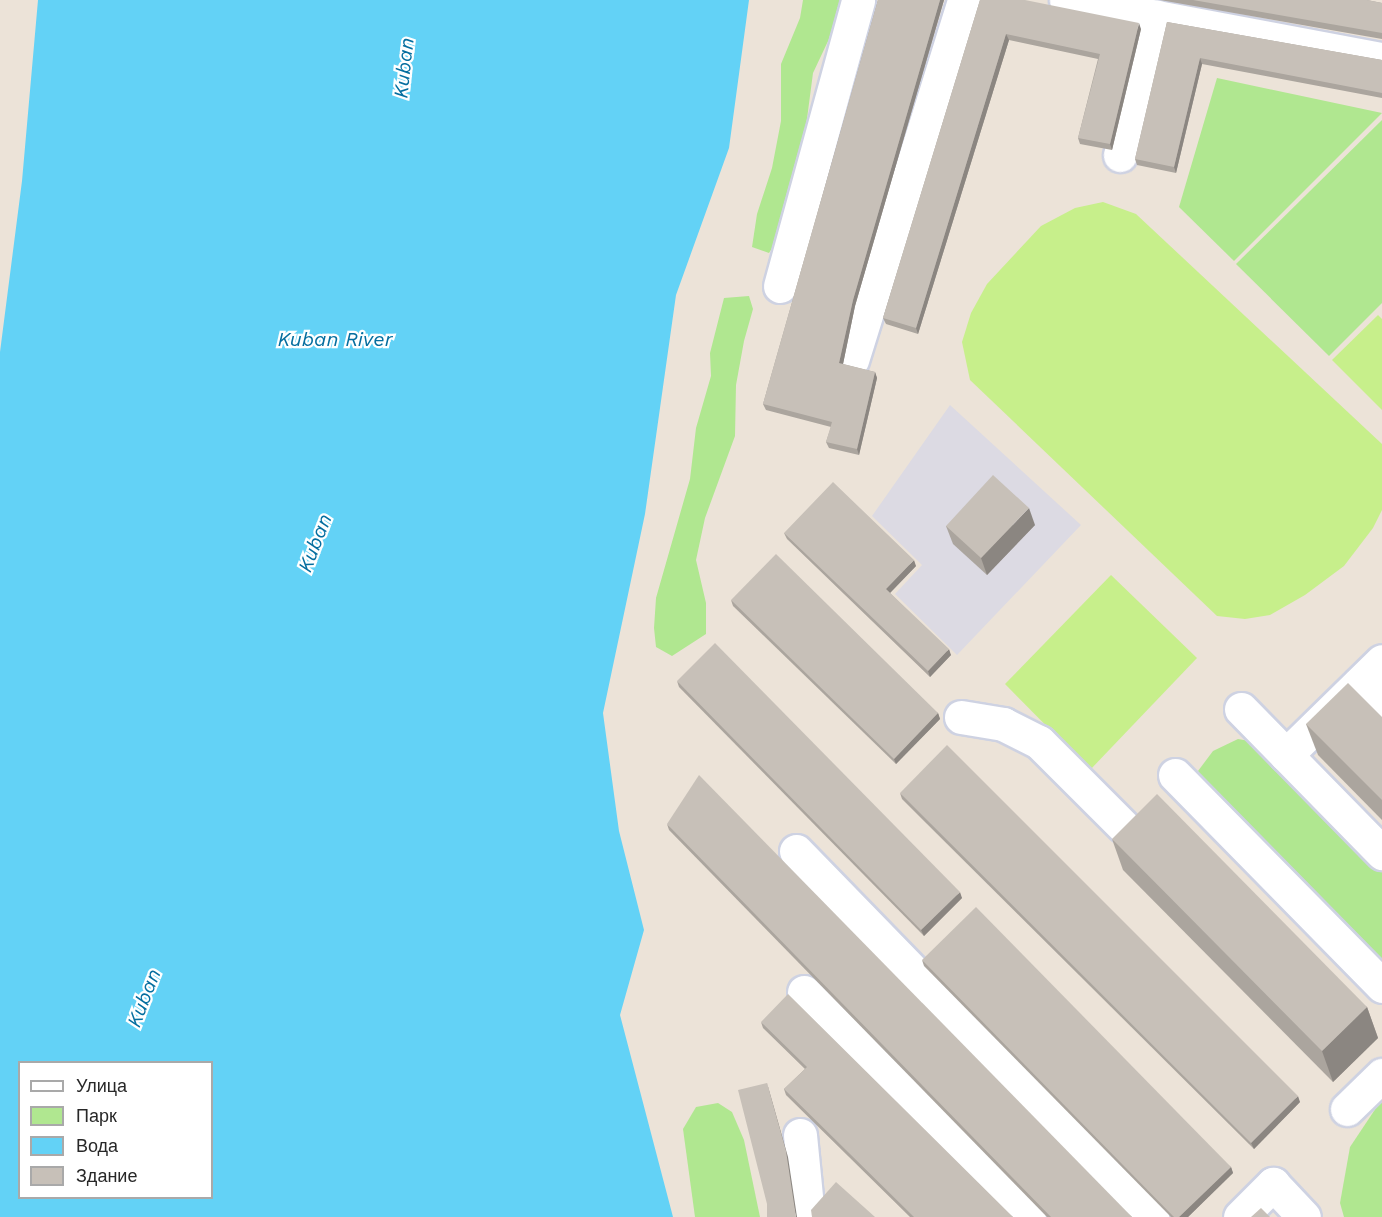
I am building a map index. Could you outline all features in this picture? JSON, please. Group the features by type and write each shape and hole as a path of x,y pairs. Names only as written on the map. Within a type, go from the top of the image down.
{"street":[{"path":"780,286 858,0"},
{"path":"852,360 964,0"},
{"path":"1066,0 1382,59"},
{"path":"1120,154 1156,17"},
{"path":"1286,755 1370,672 1382,707"},
{"path":"1241,709 1382,854"},
{"path":"960,717 1003,724 1039,742 1123,826"},
{"path":"1175,775 1382,987"},
{"path":"796,851 1152,1217"},
{"path":"804,992 1029,1217"},
{"path":"1347,1109 1382,1075"},
{"path":"800,1135 808,1217"},
{"path":"1240,1217 1273,1184 1304,1217"}],"shaded area":[{"path":"950,405 1081,525 957,655 895,594 922,565 872,516"}],"green space":[{"path":"803,0 841,0 829,39 813,73 805,134 785,228 769,253 752,247 757,214 772,168 781,121 781,64 800,18"},
{"path":"1217,78 1382,113 1234,261 1179,207"},
{"path":"1382,120 1382,303 1329,356 1236,264"},
{"path":"1103,202 1136,214 1382,444 1382,510 1373,528 1344,566 1305,595 1270,615 1245,619 1217,616 970,380 962,342 971,313 987,284 1041,226 1075,208"},
{"path":"749,296 753,309 736,385 735,436 705,518 696,560 706,603 706,634 672,656 656,647 654,628 656,598 690,479 696,428 711,376 710,353 724,298"},
{"path":"1378,315 1382,319 1382,410 1332,360"},
{"path":"1111,575 1197,658 1090,770 1005,684"},
{"path":"1238,739 1255,742 1382,871 1382,974 1203,793 1198,771 1213,751"},
{"path":"1382,1099 1382,1217 1344,1217 1340,1203 1350,1147"},
{"path":"718,1103 732,1112 744,1140 760,1217 695,1217 683,1129 696,1107"}],"water":[{"name":"Kuban River","path":"38,0 749,0 729,148 676,295 645,514 603,713 619,831 644,930 620,1015 673,1217 0,1217 0,352 22,181"}],"building":[{"path":"878,0 940,0 853,300 839,363 875,372 857,449 826,442 832,422 763,404"},
{"path":"980,0 1025,0 1139,23 1110,144 1078,138 1100,54 1006,34 916,328 883,318"},
{"path":"1193,0 1367,0 1382,3 1382,33"},
{"path":"1167,22 1382,60 1382,93 1200,58 1174,167 1135,159"},
{"path":"993,475 1029,508 981,558 946,526"},
{"path":"833,482 914,560 886,589 949,649 928,671 784,533"},
{"path":"776,554 938,713 894,759 731,600"},
{"path":"715,643 960,892 921,930 677,681"},
{"path":"1348,683 1382,717 1382,800 1306,724"},
{"path":"947,745 1298,1096 1251,1143 900,793"},
{"path":"699,775 1132,1217 1051,1217 667,824"},
{"path":"1157,794 1367,1007 1322,1051 1112,839"},
{"path":"976,907 1231,1167 1179,1217 1174,1217 922,960"},
{"path":"788,994 1013,1217 914,1217 784,1089 807,1067 761,1022"},
{"path":"767,1083 786,1151 796,1217 767,1217 767,1204 738,1090"},
{"path":"836,1182 875,1217 812,1217 811,1210"},
{"path":"1261,1208 1270,1217 1251,1217"}],"water label":[{"name":"Kuban","path":"404,68"},
{"name":"Kuban","path":"315,543"},
{"name":"Kuban","path":"144,998"}]}
